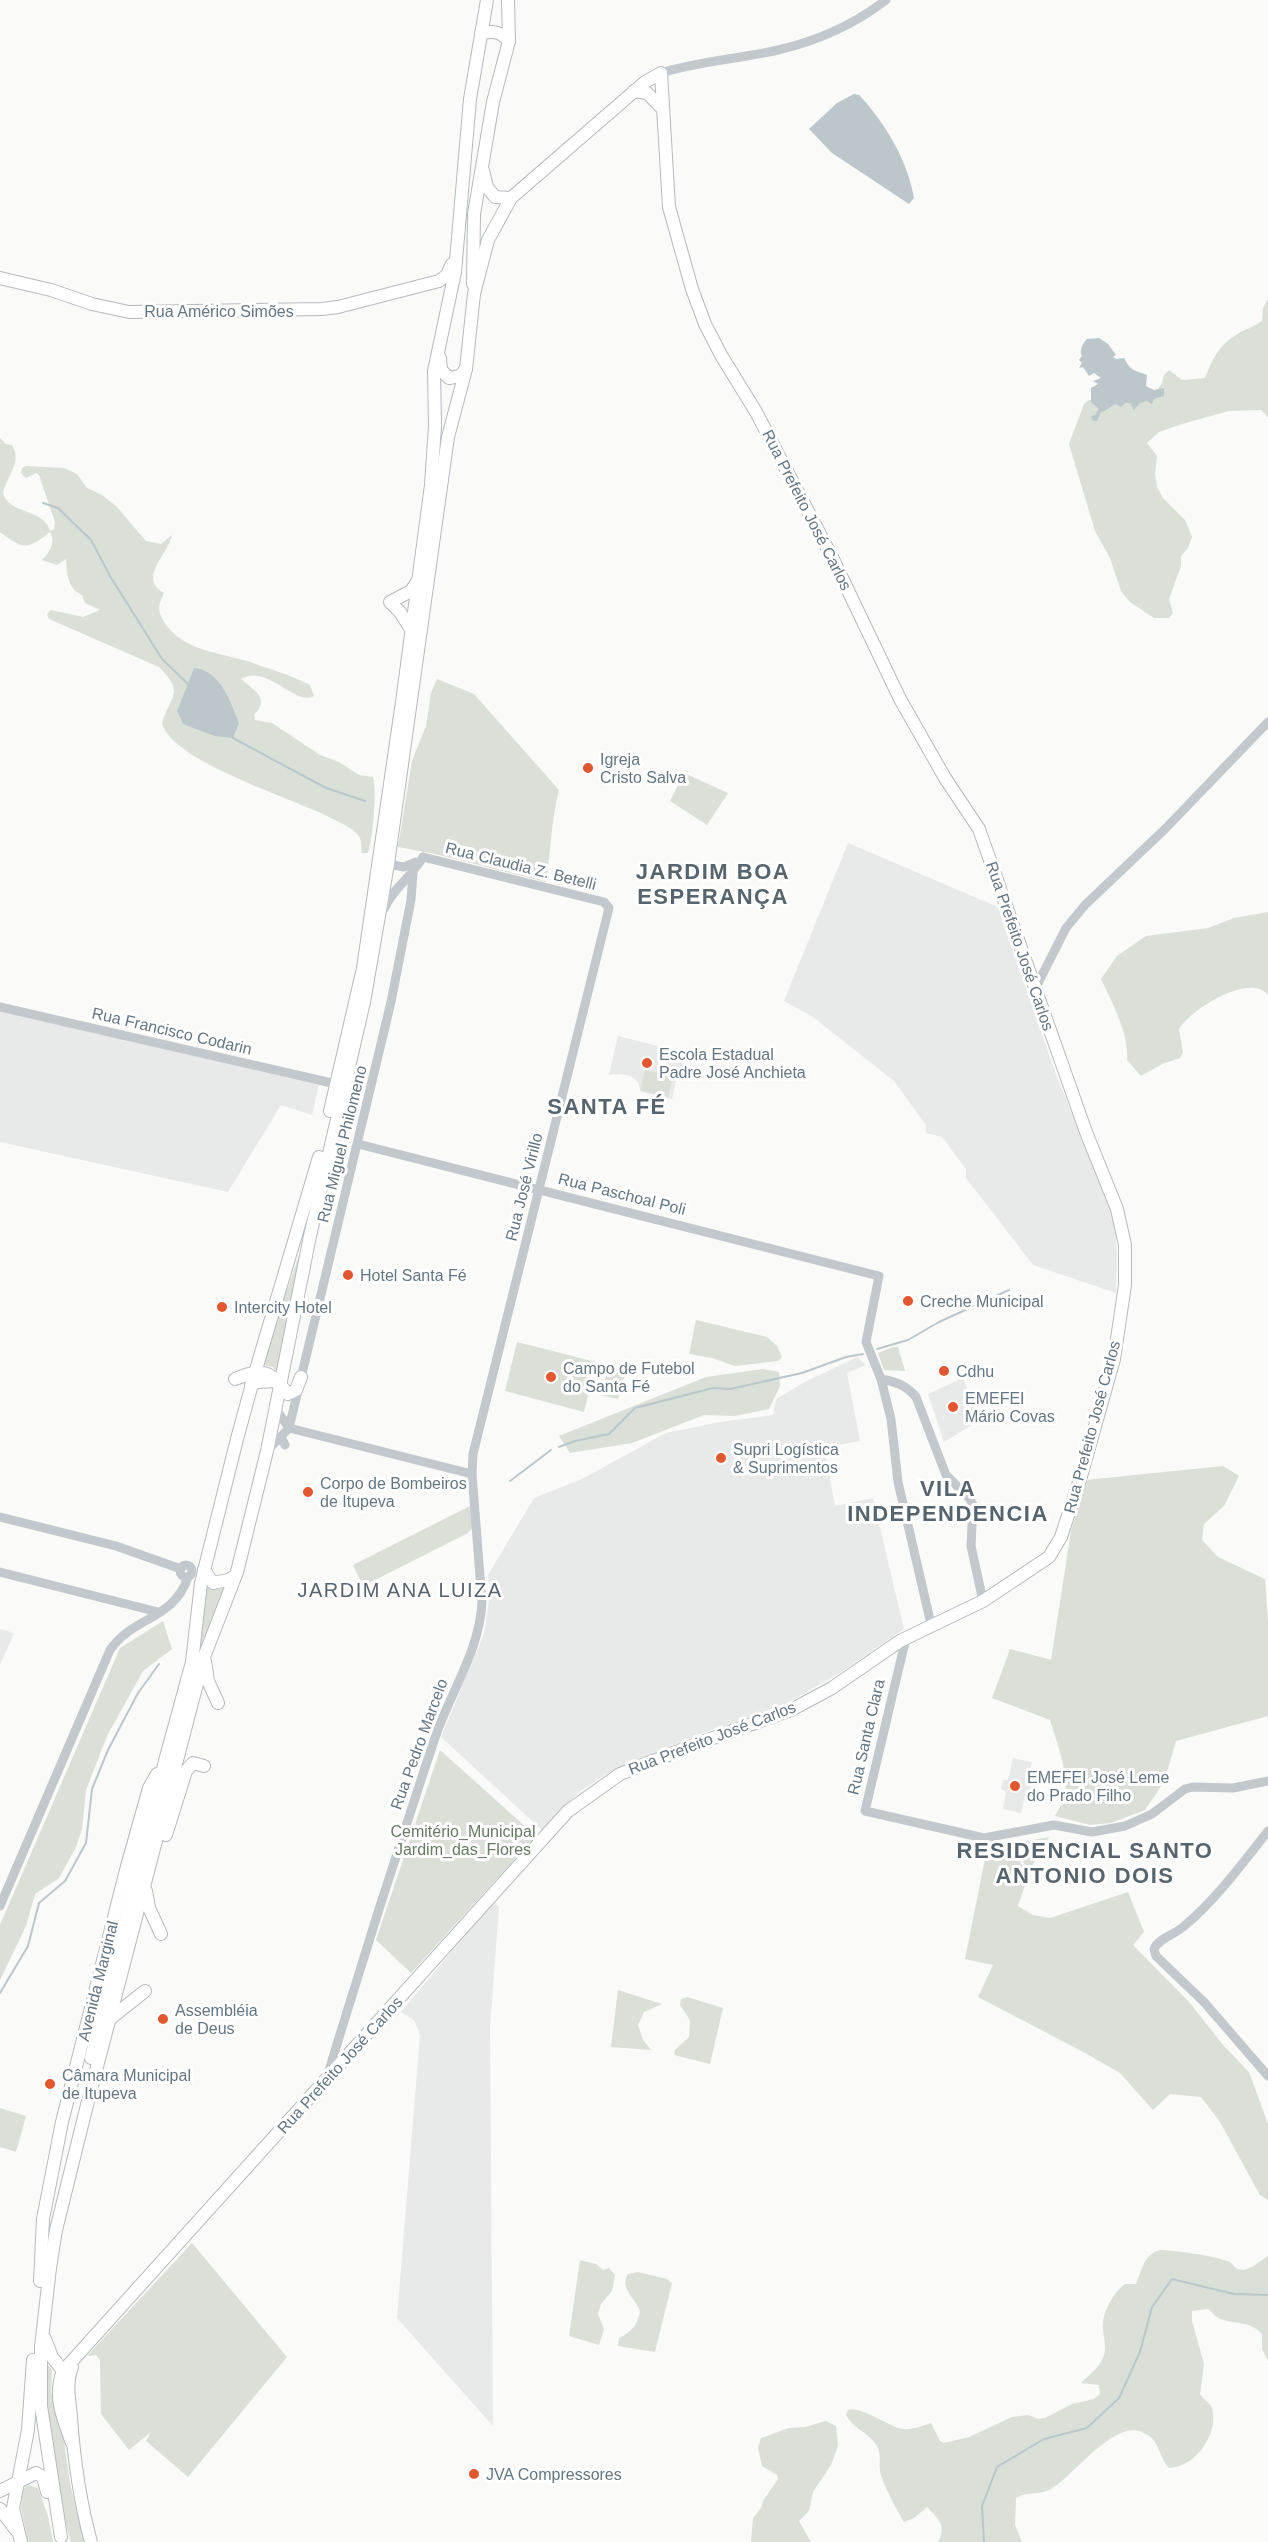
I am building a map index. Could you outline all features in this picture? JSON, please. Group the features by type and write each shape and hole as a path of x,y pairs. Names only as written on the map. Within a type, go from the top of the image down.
{"main road":[{"name":"Avenida Marginal","path":"19,2538 13,2508 28,2430 43,2219 62,2122 140,1818 149,1788 166,1757 192,1662 204,1570 251,1385 314,1179 363,968 412,631 435,426 434,371 446,306 453,283 470,99 487,0"},
{"path":"62,2540 41,2406 43,2332 56,2230 204,1658 235,1576 267,1451 310,1236 350,1065 388,864 448,437 466,369 474,294 474,225 482,157 509,41 508,0"},
{"path":"481,33 490,31 501,33 509,41"},
{"path":"474,294 488,240 511,198 645,81 661,73"},
{"name":"Rua Prefeito José Carlos","path":"63,2371 326,2080 338,2058 576,1805 620,1774 790,1710 832,1688 906,1638 982,1601 1049,1557 1058,1543 1081,1476 1114,1359 1125,1285 1125,1245 1117,1209 1085,1128 978,830 900,699 833,558 756,412 721,356 705,324 672,225 661,73"},
{"path":"634,91 647,93 663,109"},
{"path":"482,157 484,175 491,192 499,199 511,198"},
{"path":"446,306 444,287 439,282 447,275 455,255"},
{"name":"Rua Américo Simões","path":"0,278 129,312 322,309 439,282"},
{"path":"438,351 444,376 455,378 466,369"},
{"path":"412,631 400,612 390,602 411,591 418,580"},
{"path":"235,1379 266,1372 288,1394 293,1393 301,1377"},
{"path":"251,1385 257,1382 279,1384"},
{"path":"204,1570 213,1583 228,1581 235,1576"},
{"path":"204,1658 208,1681 218,1703"},
{"path":"161,1934 149,1908 147,1882 164,1840 186,1771 193,1763 204,1766"},
{"path":"111,2018 145,1991"},
{"path":"43,2332 52,2357 63,2371 68,2389"},
{"path":"74,2360 68,2376 72,2443 79,2490 91,2542"},
{"path":"63,2371 58,2384 58,2399 72,2443"},
{"path":"0,2491 36,2473 43,2477 62,2540"},
{"path":"0,2509 19,2538"}],"street":[{"path":"661,73 683,66 778,50 800,44 851,23 886,0"},
{"path":"1035,989 1066,928 1085,905 1165,829 1268,722"},
{"name":"Rua Claudia Z. Betelli","path":"412,869 423,857 604,902 609,908"},
{"path":"379,919 389,897 412,869 388,864"},
{"name":"Rua Miguel Philomeno","path":"288,1428 391,1002 411,900 412,869"},
{"name":"Rua José Virillo","path":"472,1474 472,1454 609,908"},
{"name":"Rua Francisco Codarin","path":"0,1007 336,1084"},
{"name":"Rua Paschoal Poli","path":"358,1144 879,1276 866,1342 881,1379"},
{"path":"932,1624 898,1482 891,1419 881,1379 909,1388 916,1397 946,1475 970,1498 973,1505 971,1546 982,1601"},
{"path":"276,1410 288,1428 472,1474"},
{"path":"267,1451 282,1441 288,1428"},
{"name":"Rua Pedro Marcelo","path":"338,2058 385,1888 437,1732 481,1622 478,1537 472,1474"},
{"path":"0,1517 116,1546 180,1569 182,1576 188,1577 183,1592 168,1608 117,1639 110,1650 0,1906"},
{"path":"0,1572 158,1612"},
{"path":"183,1592 191,1590 193,1593 198,1621"},
{"name":"Rua Santa Clara","path":"906,1638 865,1811 984,1838 1054,1826 1092,1832 1125,1826 1152,1814 1185,1789 1193,1787 1233,1788 1267,1781"},
{"path":"887,1650 898,1670"},
{"path":"1268,1831 1193,1919 1175,1934 1158,1942 1154,1949 1156,1956 1204,2002 1268,2076"}],"shaded area":[{"path":"854,94 859,95 878,117 894,142 911,184 914,198 909,204 832,153 809,129 837,103"},
{"path":"1099,338 1108,344 1116,355 1113,357 1124,358 1133,370 1147,375 1146,386 1154,390 1164,388 1164,396 1154,399 1152,404 1147,401 1140,403 1134,410 1130,403 1125,403 1121,407 1116,404 1101,412 1097,421 1093,421 1091,416 1095,415 1099,409 1091,402 1091,388 1098,384 1093,381 1101,378 1094,373 1089,376 1083,367 1079,368 1082,363 1079,360 1087,339"},
{"path":"194,668 211,675 223,688 239,723 233,738 215,736 183,724 177,711"},
{"path":"848,843 998,907 1058,1080 1114,1216 1117,1256 1116,1293 1033,1265 966,1178 966,1169 942,1137 926,1133 926,1125 894,1081 813,1017 784,1001"},
{"path":"0,1010 319,1085 312,1115 281,1105 228,1192 0,1142"},
{"name":"Escola Estadual Padre José Anchieta","path":"618,1036 685,1053 681,1077 677,1077 672,1099 641,1092 638,1082 631,1076 609,1075"},
{"path":"857,1357 866,1365 847,1373 860,1441 838,1445 825,1451 835,1506 873,1498 904,1629 840,1673 775,1710 711,1730 606,1774 579,1792 542,1830 441,1737 484,1634 490,1595 488,1575 534,1498 582,1479 666,1433 720,1422 773,1415 776,1399"},
{"name":"EMEFEI Mário Covas","path":"963,1378 980,1420 944,1442 928,1394"},
{"path":"0,1629 14,1633 0,1665"},
{"name":"EMEFEI José Leme do Prado Filho","path":"1013,1758 1032,1762 1027,1785 1032,1786 1030,1798 1025,1797 1021,1813 1003,1809 1006,1792 1001,1789 1003,1780 1008,1780"},
{"path":"493,1902 499,1907 490,2027 493,2426 397,2318 420,2035 414,2020 401,2012"}],"green space":[{"path":"1268,299 1268,417 1261,410 1229,411 1159,432 1147,443 1157,456 1155,474 1157,487 1163,498 1185,520 1192,537 1188,548 1181,556 1181,566 1169,599 1173,613 1169,618 1154,618 1130,602 1121,591 1110,558 1095,531 1069,444 1084,404 1089,400 1156,393 1164,375 1169,370 1182,380 1205,378 1213,359 1225,343 1262,321 1263,308"},
{"path":"0,438 6,444 12,445 16,458 3,493 6,500 19,509 41,518 50,531 54,529 55,522 39,475 36,473 26,478 21,473 22,468 26,466 64,468 77,474 87,488 102,495 116,506 146,541 161,544 172,535 156,566 153,580 156,587 164,593 159,608 164,622 182,640 203,650 250,662 310,685 314,696 307,698 260,676 241,679 261,699 259,709 254,715 255,720 272,723 320,755 339,762 359,775 373,777 374,815 368,853 362,853 359,837 349,827 210,765 188,752 171,738 162,723 174,694 174,688 159,667 49,619 47,614 51,610 83,617 100,610 85,603 82,595 73,589 69,580 66,559 57,565 42,560 51,547 50,532 36,542 25,546 0,532","holes":["194,669 194,727 183,724 177,711"]},
{"path":"437,679 474,694 559,790 546,882 398,847 412,761 426,726 431,693"},
{"path":"684,773 728,793 707,825 670,801"},
{"path":"1268,912 1268,995 1259,989 1248,988 1221,996 1207,1004 1195,1012 1179,1029 1183,1052 1180,1058 1162,1064 1141,1076 1127,1060 1123,1029 1101,979 1117,956 1146,936 1208,928 1234,918"},
{"path":"645,1070 673,1077 668,1098 640,1090"},
{"path":"300,1253 277,1372 273,1367 261,1364"},
{"path":"696,1320 767,1337 777,1346 782,1357 778,1361 735,1366 712,1358 689,1354"},
{"name":"Campo de Futebol do Santa Fé","path":"517,1342 596,1362 584,1412 505,1391"},
{"path":"898,1347 905,1371 884,1370 878,1353"},
{"path":"609,1366 626,1371 618,1399 601,1395"},
{"path":"763,1369 779,1372 780,1386 769,1409 735,1416 704,1415 632,1443 570,1453 559,1436 706,1377"},
{"path":"1223,1466 1239,1476 1224,1506 1204,1524 1202,1540 1218,1557 1265,1579 1268,1621 1268,1716 1176,1741 1164,1782 1145,1810 1111,1823 1090,1825 1055,1816 1064,1798 1066,1786 1061,1757 1050,1720 992,1698 1010,1649 1051,1660 1071,1531 1086,1480"},
{"path":"472,1505 473,1527 468,1533 363,1586 353,1565"},
{"path":"205,1585 212,1589 226,1588 199,1655"},
{"path":"163,1621 172,1649 143,1671 107,1736 86,1790 82,1829 76,1847 59,1878 35,1894 26,1926 0,1980 0,1925 120,1648"},
{"name":"Cemitério_Municipal Jardim_das_Flores","path":"440,1750 536,1836 411,1973 376,1940"},
{"path":"1049,1837 1029,1871 1022,1860 1023,1842"},
{"path":"1020,1842 1019,1860 1028,1876 1018,1906 1033,1915 1050,1918 1128,1892 1144,1932 1133,1945 1190,2003 1223,2045 1249,2072 1268,2124 1268,2200 1260,2195 1220,2122 1201,2097 1170,2094 1153,2110 1120,2073 978,1997 993,1965 965,1959 987,1849"},
{"path":"618,1990 662,2004 644,2012 638,2025 643,2040 651,2050 611,2047"},
{"path":"687,1997 723,2008 710,2064 674,2055 675,2050 689,2037 690,2020 680,2005 681,1999"},
{"path":"0,2108 26,2116 16,2152 0,2147"},
{"path":"192,2243 287,2357 188,2477 146,2441 151,2432 129,2450 101,2414 100,2360 96,2355 87,2356"},
{"path":"1160,2250 1212,2257 1229,2262 1243,2270 1268,2256 1268,2361 1262,2349 1262,2334 1258,2330 1248,2325 1220,2319 1208,2309 1192,2311 1192,2321 1204,2364 1200,2394 1211,2406 1213,2418 1209,2438 1196,2455 1188,2462 1169,2468 1156,2444 1148,2436 1131,2430 1119,2434 1094,2451 1051,2489 1016,2498 1015,2525 1022,2542 938,2542 942,2531 940,2523 927,2507 914,2518 904,2522 881,2476 878,2448 871,2438 849,2420 846,2415 848,2410 859,2410 902,2429 931,2423 940,2441 944,2443 969,2437 1012,2417 1028,2415 1038,2419 1045,2418 1072,2404 1094,2399 1100,2394 1099,2385 1081,2383 1103,2358 1105,2347 1103,2324 1109,2304 1125,2284 1136,2284 1147,2259"},
{"path":"580,2260 596,2264 603,2270 609,2268 615,2275 612,2291 601,2304 598,2314 604,2329 599,2345 569,2336"},
{"path":"638,2272 667,2279 672,2283 655,2352 618,2346 619,2338 631,2330 639,2316 638,2306 625,2284 628,2274"},
{"path":"46,2363 52,2370 51,2393 62,2426 70,2484 84,2542 71,2542 60,2498 49,2431"},
{"path":"826,2421 836,2426 838,2446 831,2465 813,2492 809,2511 799,2521 811,2542 751,2542 753,2518 778,2479 777,2475 762,2466 758,2448 761,2438 789,2428 805,2427"},
{"path":"28,2485 38,2488 48,2516 53,2542 28,2542 21,2508 23,2489"}],"waterway":[{"path":"43,503 58,508 91,540 110,576 162,659 188,684"},
{"path":"233,738 326,788 365,801"},
{"path":"877,1349 908,1340 939,1322 1009,1290"},
{"path":"559,1447 609,1434 635,1408 713,1388 730,1389 802,1373 846,1357 863,1354"},
{"path":"510,1481 551,1450"},
{"path":"0,1993 28,1946 39,1903 65,1881 86,1843 92,1789 108,1750 138,1693 159,1664"},
{"path":"984,2542 982,2506 997,2467 1044,2439 1087,2428 1119,2398 1140,2352 1152,2307 1172,2279 1234,2294 1268,2295"}],"place":[{"name":"Igreja Cristo Salva","path":"588,768"},
{"name":"Escola Estadual Padre José Anchieta","path":"647,1063"},
{"name":"Hotel Santa Fé","path":"348,1275"},
{"name":"Creche Municipal","path":"908,1301"},
{"name":"Intercity Hotel","path":"222,1307"},
{"name":"Cdhu","path":"944,1371"},
{"name":"Campo de Futebol do Santa Fé","path":"551,1377"},
{"name":"EMEFEI Mário Covas","path":"953,1407"},
{"name":"Supri Logística & Suprimentos","path":"721,1458"},
{"name":"Corpo de Bombeiros de Itupeva","path":"308,1492"},
{"name":"EMEFEI José Leme do Prado Filho","path":"1015,1786"},
{"name":"Assembléia de Deus","path":"163,2019"},
{"name":"Câmara Municipal de Itupeva","path":"50,2084"},
{"name":"JVA Compressores","path":"474,2474"}],"district":[{"name":"JARDIM BOA ESPERANÇA","path":"713,884"},
{"name":"SANTA FÉ","path":"607,1106"},
{"name":"VILA INDEPENDENCIA","path":"948,1500"},
{"name":"JARDIM ANA LUIZA","path":"400,1590"},
{"name":"RESIDENCIAL SANTO ANTONIO DOIS","path":"1085,1862"}]}
